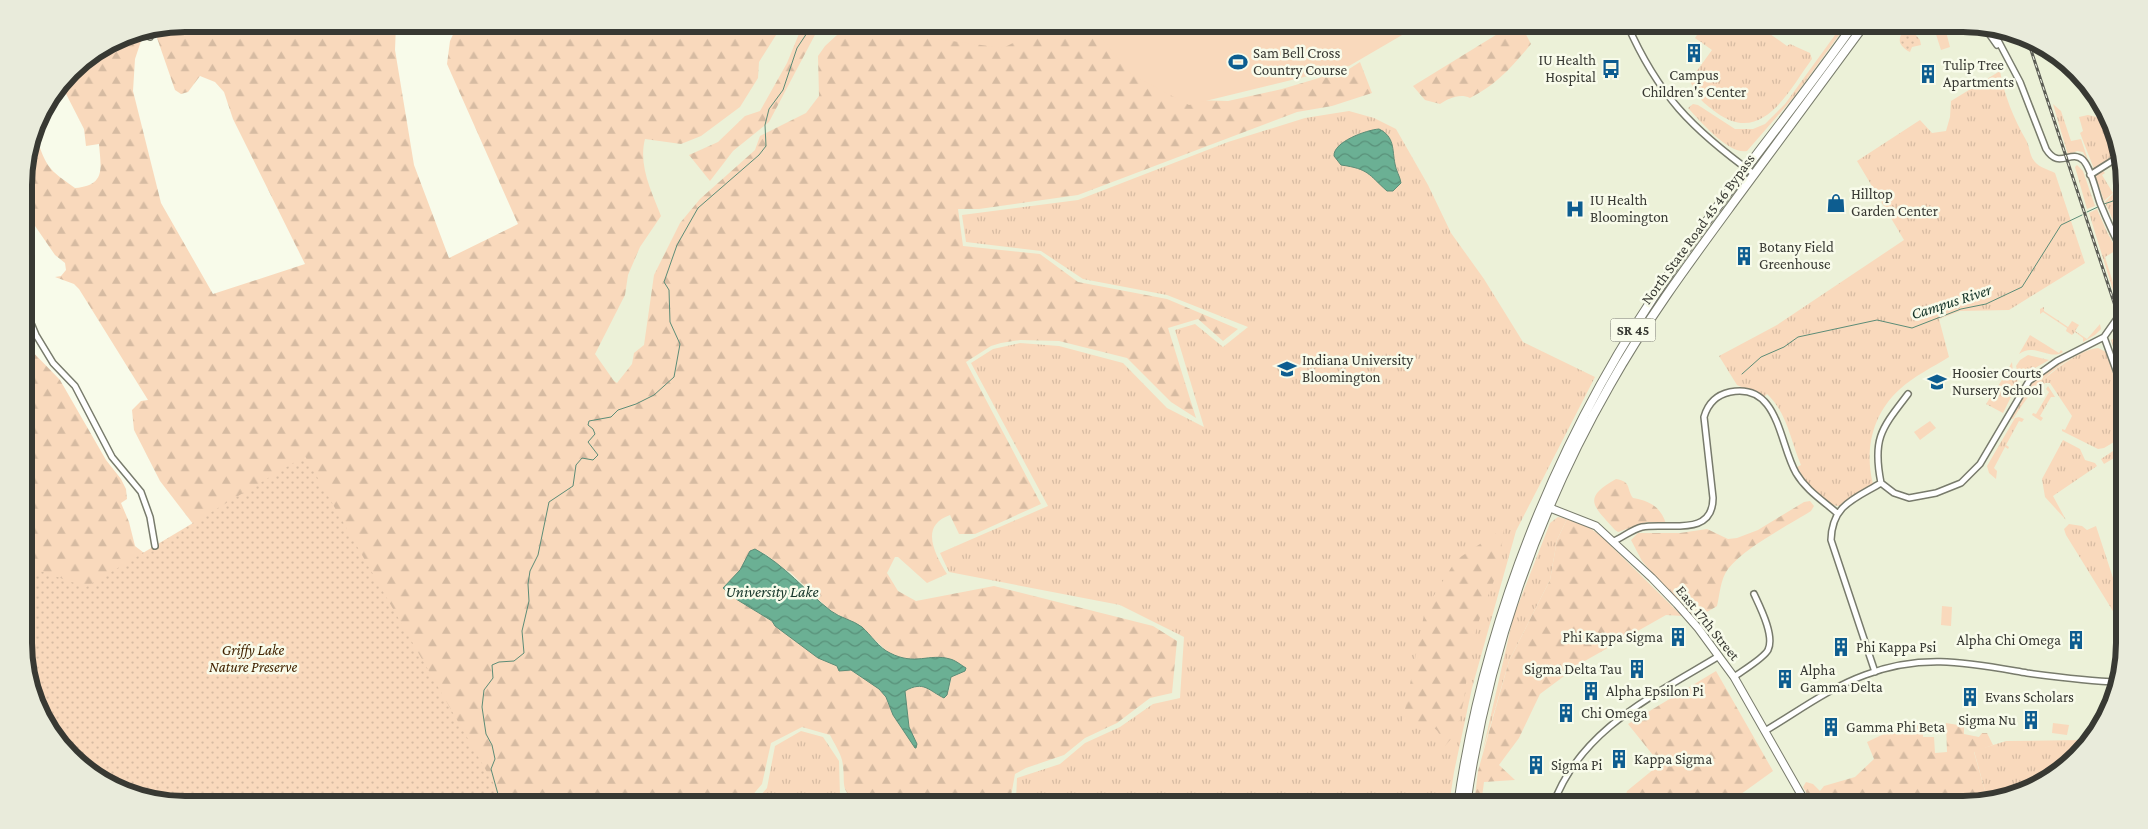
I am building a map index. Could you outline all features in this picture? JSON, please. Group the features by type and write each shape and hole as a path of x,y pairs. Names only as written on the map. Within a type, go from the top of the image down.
{"highway":[{"name":"North State Road 45 46 Bypass","path":"1746,168 1847,33"},
{"name":"North State Road 45 46 Bypass","path":"1460,796 1472,727 1489,656 1513,580 1546,506 1592,418 1635,343 1666,295 1859,33"},
{"name":"SR 45","path":"1546,506 1572,439 1615,360 1672,269 1746,168"},
{"name":"North State Road 45 46 Bypass","path":"1468,796 1478,738 1498,654 1546,506"}],"main road":[{"name":"East 17th Street","path":"1546,506 1590,522 1614,541 1677,604 1734,677 1802,796"}],"street":[{"path":"1631,33 1647,66 1671,100 1699,132 1754,174"},
{"path":"1991,36 2020,82 2048,152 2057,159 2072,157 2081,159 2085,163 2101,207 2116,238"},
{"path":"1995,37 1999,46"},
{"path":"2090,175 2113,160"},
{"path":"1908,394 1884,425 1879,443 1877,464 1881,483 1894,493 1909,498 1936,493 1961,483 1980,464 2029,381 2057,360 2104,337 2116,320"},
{"path":"33,326 53,363 75,386 112,457 141,492 150,517 154,546"},
{"path":"2104,337 2116,370"},
{"path":"1614,541 1641,527 1679,527 1697,523 1709,513 1713,505 1713,498 1704,417 1706,408 1719,396 1744,391 1764,401 1775,415 1789,458 1796,472 1813,494 1837,513"},
{"path":"1875,672 1831,540 1831,528 1837,513 1849,502 1881,483"},
{"path":"1734,677 1768,652 1770,645 1766,622 1754,594"},
{"path":"1558,796 1570,771 1592,741 1636,706 1719,656"},
{"path":"1765,731 1833,690 1875,672 1905,664 1938,660 1965,662 2042,675 2111,681"}],"shaded area":[{"name":"Indiana University Bloomington","path":"486,33 1963,33 1983,34 2002,38 2030,48 2048,58 2078,85 2090,100 2100,118 2110,146 2114,165 2116,185 2116,644 2113,674 2100,711 2084,737 2071,752 2056,765 2021,785 2002,791 1973,796 508,796 595,282"}],"green space":[{"path":"175,33 396,33 395,50 414,165 449,258 518,224 447,64 450,41 454,33 777,33 759,62 758,78 740,107 701,136 681,144 645,139 643,159 647,179 661,216 640,247 628,275 625,295 595,354 617,383 632,364 634,353 644,345 654,275 680,223 700,199 755,150 760,136 806,113 819,96 818,56 825,46 837,35 854,33 1107,33 1194,100 1228,101 1282,89 1349,69 1360,62 1372,93 1332,106 1297,112 1078,195 979,209 958,209 963,246 1040,254 1078,282 1167,299 1238,329 1223,341 1198,319 1168,328 1196,418 1171,402 1127,358 1059,341 1020,340 1001,343 991,346 966,362 1041,504 975,534 959,534 950,515 940,520 932,533 932,541 938,558 947,574 927,583 898,557 895,557 887,573 898,591 916,601 994,586 1153,626 1177,641 1172,693 1150,698 1117,723 1085,738 1064,755 1026,768 1015,774 1011,796 850,796 844,786 842,760 830,735 802,727 771,743 762,784 752,796 185,796 165,795 136,788 100,771 85,759 58,729 48,711 35,674 32,644 33,352 60,380 106,460 121,479 126,489 127,499 121,503 129,522 135,546 157,563 203,537 160,481 134,430 132,410 141,401 148,400 79,289 74,284 55,277 61,276 66,270 65,263 55,255 33,223 33,175 37,148 40,148 50,167 75,188 92,183 99,174 99,144 86,146 84,129 65,91 77,77 100,58 118,48 142,39 135,59 133,91 161,203 213,294 305,264 233,119 224,92 215,82 200,76 188,92 181,94 175,90 156,35","holes":["753,549 767,555 778,566 790,572 832,612 860,626 889,653 905,659 915,660 950,659 966,668 965,671 951,677 949,691 939,696 932,690 923,687 914,687 905,691 909,727 917,744 907,736 893,715 886,697 879,689 851,670 839,671 837,666 818,658 775,626 772,621 736,599 723,588 740,570"]},
{"path":"799,33 816,33 769,122 733,151 710,181 689,155 718,142 745,116 760,111 787,63"},
{"path":"893,33 1033,33 1003,48"},
{"name":"Sam Bell Cross Country Course","path":"1097,33 1406,33 1349,66 1189,105 1131,74"},
{"path":"1499,33 1525,33 1531,44 1503,75 1470,98 1455,97 1440,104 1425,100 1413,86"},
{"path":"1698,33 1769,33 1787,46 1790,44 1810,53 1812,59 1773,110 1761,119 1748,123 1733,121 1717,113 1694,90 1689,78 1696,72 1712,50 1695,38"},
{"path":"1836,33 1840,33 1794,97 1747,151 1740,151 1724,143 1688,108 1693,104 1698,105 1735,129 1753,129 1765,124 1785,104"},
{"path":"1904,33 1914,33 1920,40 1921,45 1912,47 1910,52 1900,43 1901,35"},
{"path":"1936,33 1946,33 1950,47 1941,50"},
{"path":"2000,71 2010,107 2033,159 2039,165 2055,173 2085,263 2009,310 1960,311 1939,319 1949,357 1911,380 1900,389 1883,409 1877,420 1870,445 1870,471 1873,484 1840,506 1834,505 1821,498 1815,492 1797,467 1801,465 1784,419 1774,402 1767,394 1764,397 1737,385 1719,356 1777,325 1904,240 1857,161 1920,120 1932,133 1946,131 1950,117 1951,101"},
{"path":"2053,104 2061,111 2071,141 2081,139 2091,169 2083,152 2077,151 2068,155"},
{"path":"1349,111 1374,118 1396,129 1428,185 1451,233 1484,279 1523,342 1595,377 1516,531 1472,688 1450,796 1016,796 1017,778 1060,764 1085,743 1120,727 1153,704 1180,698 1184,637 1120,605 949,572 940,553 1048,506 971,363 993,349 1020,343 1059,346 1123,363 1167,408 1204,427 1175,330 1195,324 1223,347 1248,327 1167,295 1083,279 1041,251 966,242 962,215 1078,200 1228,142 1305,118"},
{"path":"2088,115 2100,119 2110,146 2113,158 2094,169 2080,133 2083,131 2079,117"},
{"path":"2077,165 2083,171 2095,206 2087,209 2075,167"},
{"path":"2103,171 2105,173 2102,175 2113,193 2104,201 2095,175"},
{"path":"2113,194 2115,195 2116,219 2113,220 2105,202"},
{"path":"2097,209 2116,248 2116,253 2115,251 2105,257 2116,292 2116,300 2089,213"},
{"path":"2044,307 2044,311 2068,327 2072,321 2079,325 2075,331 2087,339 2100,324 2101,329 2083,342 2083,338 2075,332 2072,335 2066,331 2067,328 2043,312 2040,314 2040,309"},
{"path":"2030,335 2059,353 2061,350 2063,352 2058,354 2053,354 2030,350 2019,354"},
{"path":"2116,337 2116,357 2111,340"},
{"path":"2093,345 2056,368 2037,386 2013,419 2011,418 2027,390 2039,375"},
{"path":"2098,348 2106,352 2116,382 2116,441 2104,448 2098,449 2062,431 2062,429 2065,430 2072,416 2050,383 2045,383 2041,388 2037,386 2074,357 2091,349"},
{"path":"2028,355 2049,360 2028,372 2023,380 2016,366 2020,360"},
{"path":"2012,362 2013,373 2020,385 2017,385 2003,413 1986,404 2002,380 2004,381 2008,375 2006,373"},
{"path":"2048,386 2055,397 2051,397 2040,416 2043,418 2041,421 2032,415 2033,413 2036,414 2049,392 2046,389"},
{"path":"2015,418 2024,419 2022,422 2019,421 2006,445 2009,447 2008,449 2005,447 1994,468 1997,471 1996,479 1989,473 1987,466"},
{"path":"1930,421 1936,428 1920,440 1914,432"},
{"path":"2063,440 2080,449 2085,460 2095,463 2097,466 2053,496 2066,520 2045,497 2042,479"},
{"path":"2116,449 2116,457 2104,464 2101,459"},
{"name":"Griffy Lake Nature Preserve","path":"305,456 501,796 185,796 165,795 146,791 118,781 100,771 85,759 58,729 48,711 35,674 32,644 32,568 86,587"},
{"path":"1616,479 1627,484 1633,498 1650,503 1658,509 1666,524 1647,522 1618,532 1615,530 1594,503 1598,492"},
{"path":"1810,501 1814,506 1811,511 1766,538 1735,561 1723,578 1717,606 1702,614 1686,612 1642,561 1631,540 1638,533 1680,533 1707,529 1728,539 1737,538 1758,530 1804,502"},
{"path":"1558,517 1567,519 1557,540 1550,580 1509,661 1482,754 1513,618 1550,523"},
{"path":"1567,519 1590,528 1602,537 1682,616 1666,615 1583,662 1540,694 1519,738 1499,765 1515,780 1484,782 1482,796 1475,796 1478,771 1509,661 1550,580 1557,540"},
{"path":"2069,524 2082,526 2087,530 2096,526 2116,584 2116,616 2066,535 2064,529"},
{"path":"1504,528 1499,568 1482,611 1470,651 1464,700 1456,733 1440,752 1441,742 1436,729 1425,725 1402,724 1425,610 1456,560"},
{"path":"1942,606 1952,607 1951,626 1941,625"},
{"path":"1716,671 1773,771 1738,796 1626,796 1627,791 1660,764 1628,724"},
{"path":"1907,723 1923,725 1923,737 1934,737 1935,753 1947,752 1946,723 1964,726 1964,734 1979,737 1982,733 1987,733 1993,745 1974,752 1986,794 1973,796 1808,796 1803,787 1806,782 1813,784 1820,791 1824,786 1855,777 1874,759 1867,742"},
{"path":"2053,723 2069,725 2067,735 2052,733"},
{"path":"801,731 823,737 839,761 841,796 760,796 767,788 775,746"},
{"path":"2081,740 2056,765 2039,776 2021,785 1986,794 1974,751 2006,741"}],"water":[{"path":"1379,129 1390,140 1401,183 1393,191 1387,191 1371,176 1357,168 1341,165 1334,156 1335,151 1344,142 1359,134"},
{"name":"University Lake","path":"755,549 785,570 831,611 862,627 886,651 907,659 935,657 950,659 966,668 965,671 951,677 947,695 944,698 926,688 917,686 905,691 909,727 917,744 916,748 893,715 886,697 879,689 851,670 839,671 837,666 818,658 775,626 772,621 736,599 723,588 740,570 750,551"}],"waterway":[{"path":"498,796 491,769 495,759 492,745 486,734 482,707 484,690 493,678 492,665 499,662 514,661 524,653 522,631 529,601 528,584 530,571 538,555 549,502 573,486 576,465 582,458 593,460 598,455 588,442 595,434 588,425 589,421 611,417 618,410 654,395 674,377 680,344 670,322 669,290 664,282 677,245 698,208 759,155 766,146 765,125 769,109 783,90 797,48 807,33"},
{"name":"Campus River","path":"2104,204 2113,201 2116,197"},
{"name":"Campus River","path":"2087,212 2100,206"},
{"name":"Campus River","path":"1742,374 1761,357 1784,347 1798,337 1877,320 1912,328 1961,309 1986,304 2022,287 2061,225 2082,215"}],"railway":[{"path":"2030,48 2116,309"}],"place":[{"name":"Campus Children's Center","path":"1694,53"},
{"name":"Sam Bell Cross Country Course","path":"1238,62"},
{"name":"IU Health Hospital","path":"1611,69"},
{"name":"Tulip Tree Apartments","path":"1928,74"},
{"name":"Hilltop Garden Center","path":"1836,203"},
{"name":"IU Health Bloomington","path":"1575,209"},
{"name":"Botany Field Greenhouse","path":"1744,256"},
{"name":"Indiana University Bloomington","path":"1287,369"},
{"name":"Hoosier Courts Nursery School","path":"1937,382"},
{"name":"Phi Kappa Sigma","path":"1678,637"},
{"name":"Alpha Chi Omega","path":"2076,640"},
{"name":"Phi Kappa Psi","path":"1841,647"},
{"name":"Sigma Delta Tau","path":"1637,669"},
{"name":"Alpha Gamma Delta","path":"1785,679"},
{"name":"Alpha Epsilon Pi","path":"1591,691"},
{"name":"Evans Scholars","path":"1970,697"},
{"name":"Chi Omega","path":"1566,713"},
{"name":"Sigma Nu","path":"2031,720"},
{"name":"Gamma Phi Beta","path":"1831,727"},
{"name":"Kappa Sigma","path":"1619,759"},
{"name":"Sigma Pi","path":"1536,765"}]}
